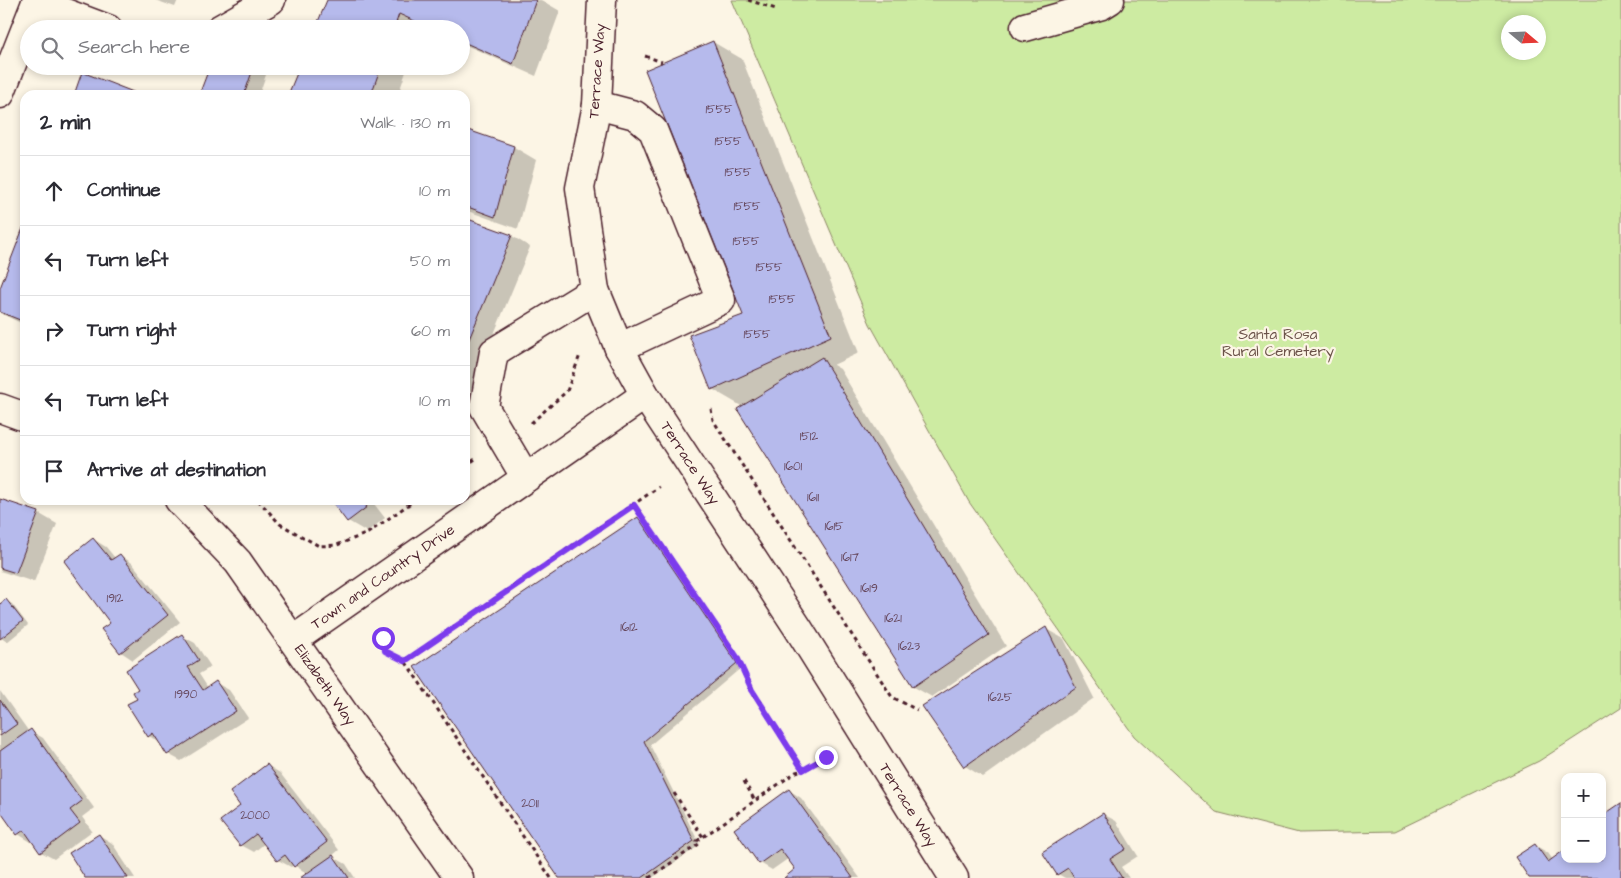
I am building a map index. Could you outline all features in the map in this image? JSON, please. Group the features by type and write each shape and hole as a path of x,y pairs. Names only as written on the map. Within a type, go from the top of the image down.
{"street":[{"path":"236,20 271,0"},
{"name":"Terrace Way","path":"602,0 597,105 580,188 595,290 619,348 645,395 798,628 954,878"},
{"path":"1025,27 1102,5 1110,0"},
{"path":"29,20 36,1 85,20"},
{"path":"0,94 20,42"},
{"path":"597,105 635,115 653,130 722,300 619,348"},
{"path":"526,478 484,407 494,352 595,290"},
{"name":"Town and Country Drive","path":"293,640 645,395"},
{"path":"0,408 20,415"},
{"name":"Elizabeth Way","path":"184,505 238,562 459,878"}],"path":[{"path":"748,0 776,9"},
{"path":"645,56 662,62"},
{"path":"711,408 713,420 892,697 917,710"},
{"path":"405,661 659,487"},
{"path":"263,505 280,524 319,546 337,545 368,533 408,505"},
{"path":"634,505 737,657 752,690 803,770"},
{"path":"383,638 385,651 405,661 551,878"},
{"path":"649,878 698,844 697,841 796,772 826,757 829,761"},
{"path":"744,781 755,801"},
{"path":"674,793 703,837"}],"green space":[{"name":"Santa Rosa Rural Cemetery","path":"732,0 1621,0 1621,708 1539,761 1395,831 1299,833 1216,812 1134,736 969,502 870,324"}],"building":[{"path":"327,0 536,0 513,64 470,45 470,20 412,20 399,14 397,20 319,20"},
{"path":"713,41 831,336 711,390 689,335 743,315 645,70"},
{"path":"81,75 90,75 128,90 76,90"},
{"path":"207,75 251,75 246,90 201,90"},
{"path":"296,75 378,75 373,90 290,90"},
{"path":"470,131 514,146 495,217 470,208"},
{"path":"470,220 512,235 470,337"},
{"path":"20,236 20,320 0,312 0,288"},
{"path":"822,357 989,635 913,687 737,409"},
{"path":"0,499 39,512 16,573 0,568"},
{"path":"334,505 366,505 367,507 347,522"},
{"path":"638,517 737,663 644,741 694,841 642,878 559,878 414,667"},
{"path":"93,538 111,560 120,554 168,615 120,653 101,629 110,623 64,561"},
{"path":"6,599 23,621 0,639 0,604"},
{"path":"1046,627 1076,687 964,767 922,706"},
{"path":"182,634 199,660 188,667 203,690 216,681 236,711 167,755 153,733 148,737 127,704 137,699 133,692 138,689 126,670"},
{"path":"0,700 17,724 0,736"},
{"path":"31,729 82,801 70,810 80,823 40,853 24,830 17,835 0,811 0,751"},
{"path":"267,764 327,842 294,867 285,855 277,861 256,834 240,846 220,821 240,806 230,792"},
{"path":"789,789 853,878 784,878 795,869 780,849 759,864 734,829"},
{"path":"1621,803 1621,878 1529,878 1515,857 1535,844 1548,862 1561,852 1561,863 1606,863 1606,813"},
{"path":"1103,813 1126,849 1110,859 1122,878 1074,878 1068,868 1057,875 1042,852"},
{"path":"99,834 128,878 85,878 69,853"},
{"path":"333,855 349,878 300,878"}],"route":[{"path":"383,638 385,651 405,661 634,505 737,657 752,690 803,770 826,757"}]}
